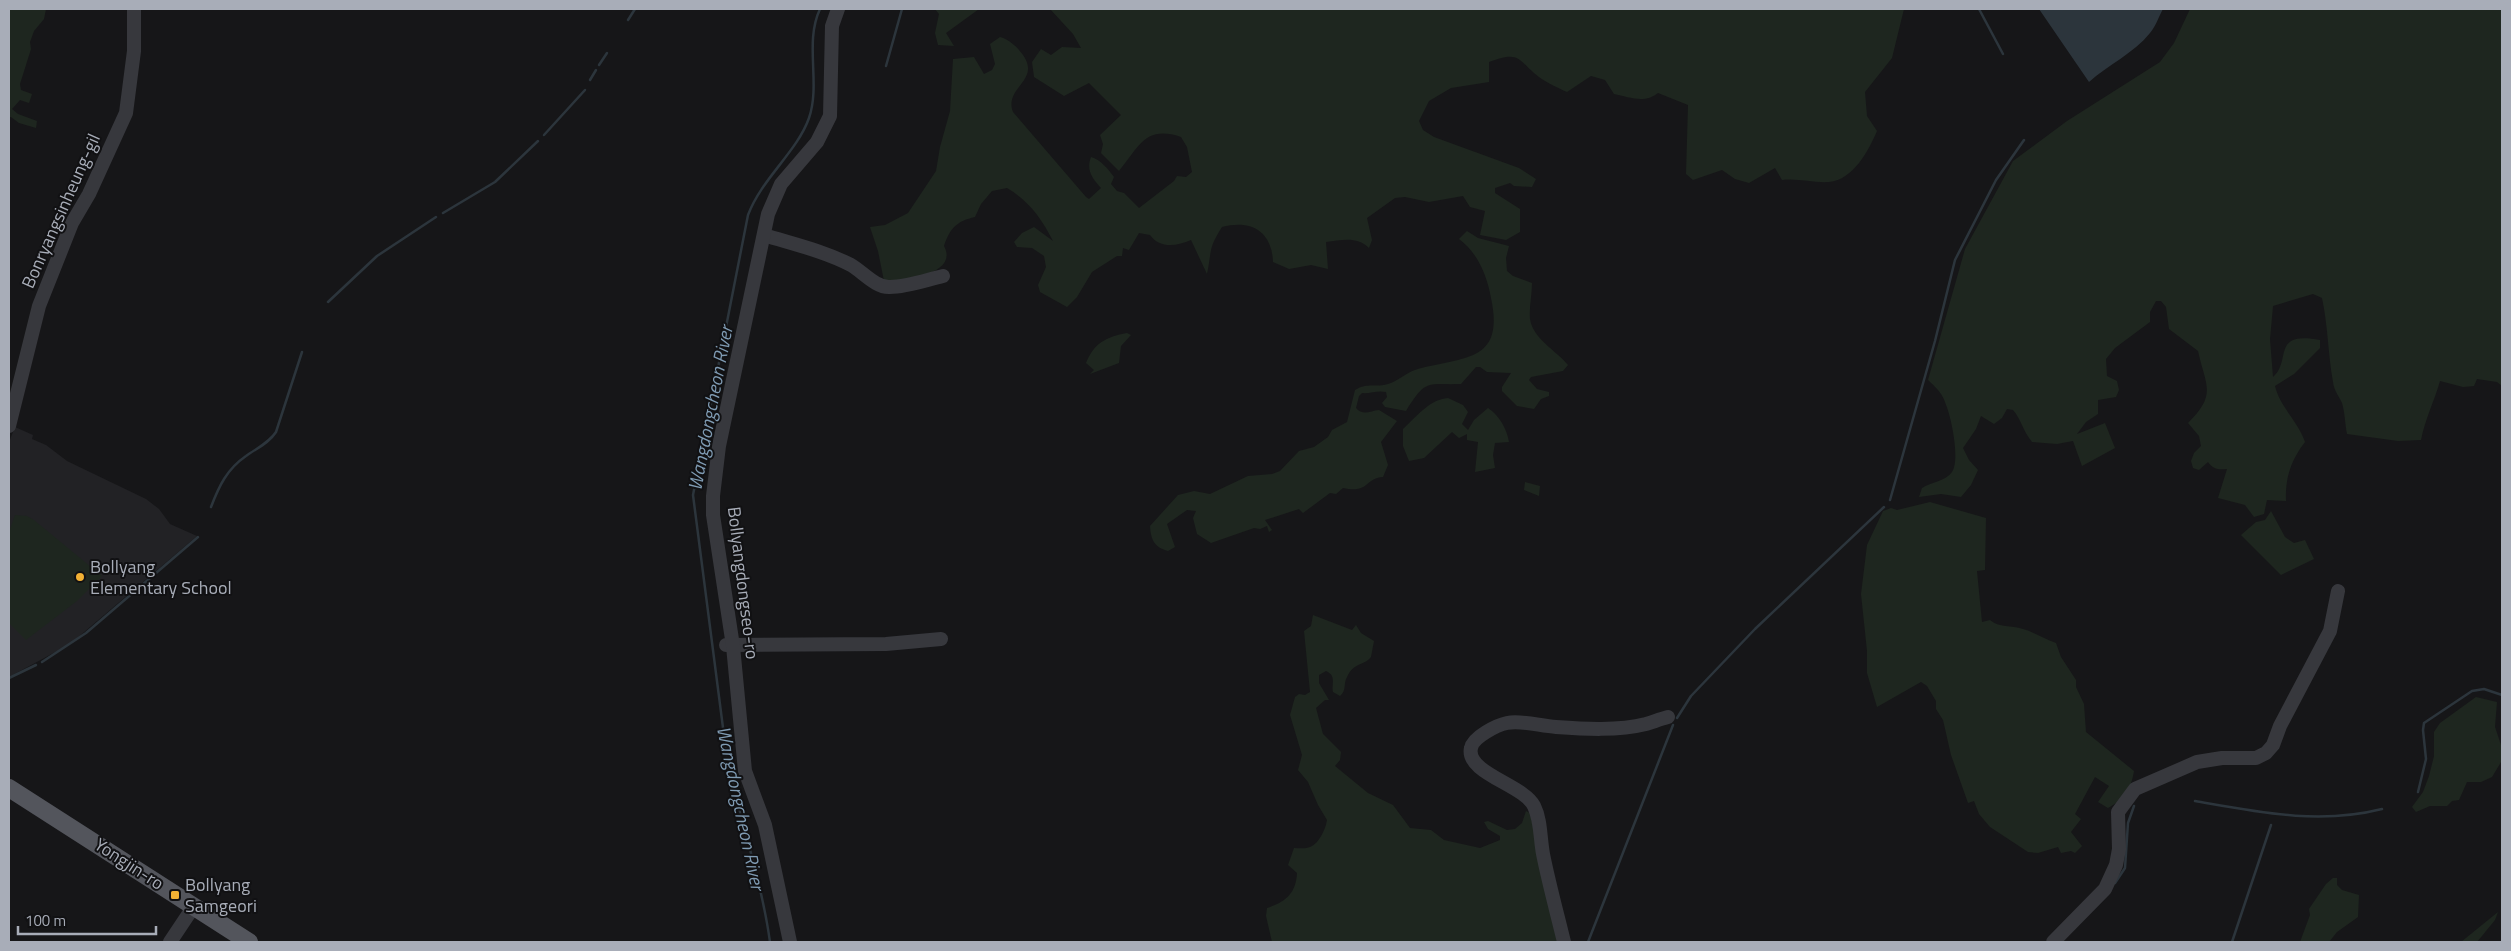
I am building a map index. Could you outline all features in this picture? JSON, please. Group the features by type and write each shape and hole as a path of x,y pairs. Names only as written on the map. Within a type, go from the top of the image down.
{"main road":[{"name":"Yongjin-ro","path":"9,788 249,942"}],"street":[{"name":"Bonryangsinheung-gil","path":"9,426 39,306 72,224 89,194 126,113 134,51 134,9"},
{"name":"Bollyangdongseo-ro","path":"790,942 765,825 745,770 713,514 713,496 719,446 768,214 781,184 817,142 830,116 832,26 838,9"},
{"path":"764,235 816,251 849,264 875,282 889,288 942,276"},
{"path":"2053,942 2104,889 2116,865 2118,812 2135,789 2197,762 2222,758 2256,758 2266,753 2273,745 2280,726 2330,631 2338,591"},
{"path":"729,646 886,644 941,639"},
{"path":"1564,942 1549,884 1539,822 1534,805 1525,795 1478,767 1471,757 1471,747 1476,738 1505,723 1516,722 1536,726 1577,729 1626,727 1668,717"},
{"path":"170,942 194,906"}],"shaded area":[{"path":"9,9 46,9 44,19 34,31 30,42 31,49 20,84 21,90 32,94 29,103 20,100 12,109 18,114 37,121 36,128 19,123 9,117"},
{"path":"935,9 979,9 946,33 954,46 938,45 935,33 939,14"},
{"path":"1050,9 1904,9 1892,58 1865,92 1867,116 1877,131 1870,147 1859,163 1846,176 1838,180 1823,182 1782,180 1775,168 1749,183 1735,179 1722,170 1693,180 1686,174 1688,105 1658,93 1642,99 1614,94 1605,80 1591,76 1567,92 1542,79 1518,59 1507,57 1489,62 1489,82 1451,88 1429,101 1419,121 1423,130 1434,137 1519,168 1536,179 1532,187 1514,186 1510,183 1495,188 1495,193 1520,209 1520,232 1506,240 1480,235 1485,211 1470,207 1463,196 1429,202 1405,197 1395,198 1367,218 1372,240 1369,248 1354,240 1326,242 1328,269 1311,265 1289,269 1273,262 1269,243 1258,230 1242,225 1233,225 1222,227 1214,240 1207,274 1191,240 1169,245 1159,243 1150,235 1139,233 1129,250 1123,248 1122,256 1117,256 1092,272 1077,297 1067,307 1040,292 1038,285 1046,267 1044,256 1032,248 1017,247 1014,242 1022,233 1034,227 1053,241 1034,211 1007,188 992,191 981,204 975,217 955,226 944,246 947,255 944,263 938,269 918,277 888,284 884,281 878,251 870,227 885,225 908,213 936,171 940,147 950,111 953,59 974,57 984,74 992,70 995,64 990,44 1000,37 1010,42 1019,50 1026,60 1028,69 1011,103 1013,112 1086,197 1089,199 1101,188 1091,174 1089,166 1091,157 1101,162 1112,174 1114,177 1111,184 1117,191 1124,193 1139,208 1174,181 1177,176 1186,177 1192,172 1187,147 1181,137 1169,134 1159,134 1144,140 1119,171 1101,153 1103,144 1100,135 1121,115 1089,83 1064,96 1034,77 1032,62 1041,49 1051,55 1062,47 1081,48 1073,34"},
{"path":"2039,9 2163,9 2154,27 2144,40 2089,82"},
{"path":"2190,9 2502,9 2502,386 2497,382 2477,379 2474,386 2463,387 2440,381 2421,440 2398,441 2347,434 2342,403 2335,391 2322,298 2313,294 2273,306 2270,339 2273,377 2281,363 2285,349 2294,340 2304,338 2320,340 2320,348 2294,374 2275,386 2277,394 2298,427 2305,442 2290,470 2286,501 2267,500 2264,514 2254,517 2245,505 2218,498 2227,469 2216,468 2208,462 2199,470 2193,468 2191,461 2194,453 2201,446 2199,436 2188,423 2203,405 2207,390 2206,382 2198,351 2169,329 2166,307 2161,301 2156,301 2150,312 2150,322 2115,348 2106,359 2107,376 2117,381 2119,390 2116,397 2098,400 2098,414 2086,422 2077,434 2105,423 2115,448 2082,466 2073,441 2057,444 2032,442 2013,410 2007,409 2002,418 1994,424 1981,416 1976,429 1963,448 1969,460 1978,470 1971,485 1961,497 1941,494 1919,497 1922,488 1949,475 1954,465 1955,445 1948,410 1937,388 1928,380 1965,249 2013,161 2067,121 2160,62 2174,43"},
{"path":"1467,231 1478,238 1509,246 1506,258 1507,271 1513,276 1532,283 1530,319 1532,326 1540,339 1568,365 1563,371 1531,377 1529,380 1537,389 1549,392 1549,396 1541,399 1534,409 1517,406 1502,391 1502,387 1511,373 1487,372 1480,367 1476,367 1461,384 1428,386 1418,393 1406,411 1385,407 1382,403 1387,397 1386,392 1362,393 1359,396 1356,408 1361,412 1379,410 1397,421 1381,442 1388,465 1383,477 1377,478 1358,489 1343,488 1336,494 1330,493 1303,513 1299,509 1265,520 1272,530 1269,532 1267,526 1260,529 1254,528 1211,543 1197,534 1193,518 1196,511 1187,510 1167,524 1175,547 1168,551 1156,545 1152,539 1150,526 1178,495 1194,491 1210,494 1248,476 1272,474 1280,471 1299,451 1314,447 1328,437 1332,430 1347,422 1355,390 1364,386 1388,384 1415,370 1476,354 1486,346 1492,335 1494,319 1491,298 1487,281 1476,257 1459,239"},
{"path":"1127,333 1131,335 1121,346 1119,363 1090,374 1094,370 1086,363 1093,350 1107,339"},
{"path":"1448,398 1463,405 1468,412 1462,424 1468,430 1474,420 1488,408 1496,414 1502,423 1509,442 1495,443 1493,455 1495,468 1475,472 1478,442 1467,440 1467,434 1459,438 1452,432 1424,458 1409,461 1403,446 1403,429 1429,405"},
{"name":"Bollyang Elementary School","path":"15,427 33,435 32,439 46,445 67,461 146,499 159,509 170,524 197,536 70,644 9,677 9,442"},
{"path":"1525,482 1540,486 1539,496 1524,490"},
{"path":"1930,502 1986,518 1985,570 1977,571 1982,622 1990,620 2001,625 2023,629 2056,643 2061,657 2076,680 2076,687 2084,704 2086,732 2134,771 2126,793 2119,801 2108,808 2098,802 2109,786 2095,777 2075,814 2081,819 2071,832 2082,846 2075,853 2071,851 2061,853 2058,847 2038,853 2028,852 1990,827 1979,814 1974,801 1968,803 1951,755 1943,720 1936,709 1936,701 1927,686 1921,682 1877,707 1867,673 1867,651 1861,594 1867,545 1883,511 1891,508 1897,510"},
{"path":"2271,511 2285,537 2294,543 2305,540 2314,559 2281,575 2241,535 2256,522 2265,520"},
{"path":"15,515 27,516 34,520 102,576 77,601 26,640 9,623 9,532"},
{"path":"1313,615 1352,630 1356,625 1361,633 1374,641 1371,657 1350,672 1340,696 1333,692 1333,678 1329,673 1326,671 1319,675 1319,683 1329,700 1325,700 1316,708 1323,734 1341,752 1340,760 1335,766 1368,793 1393,805 1410,828 1431,830 1444,840 1480,848 1500,840 1500,836 1488,829 1484,822 1488,821 1507,830 1515,829 1522,823 1526,811 1530,813 1559,942 1272,942 1266,916 1267,908 1285,900 1295,886 1297,873 1288,865 1294,848 1307,848 1316,843 1322,835 1327,820 1308,782 1298,770 1302,755 1290,715 1295,697 1299,694 1305,695 1310,692 1304,631 1311,626"},
{"path":"2476,697 2497,702 2495,727 2502,748 2501,762 2492,777 2481,782 2467,782 2459,800 2452,801 2447,806 2430,806 2416,812 2412,807 2423,792 2434,756 2434,732 2440,723"},
{"path":"2333,878 2337,878 2337,885 2342,890 2359,895 2358,917 2337,932 2329,942 2300,942 2310,915 2309,909 2326,884"},
{"path":"2498,912 2495,920 2477,942 2461,942"}],"waterway":[{"path":"628,20 635,9"},
{"name":"Wangdongcheon River","path":"770,942 761,894 726,751 693,495 748,215 762,189 804,130 809,118 814,91 813,35 820,9"},
{"path":"886,66 902,9"},
{"path":"1979,9 2003,54"},
{"path":"599,65 607,53"},
{"path":"590,80 596,70"},
{"path":"544,135 585,90"},
{"path":"1890,500 1935,341 1955,260 1996,180 2024,140"},
{"path":"443,213 495,182 538,141"},
{"path":"328,302 377,256 436,217"},
{"path":"211,507 229,472 239,461 266,442 276,432 302,352"},
{"path":"1677,718 1691,696 1755,629 1884,507"},
{"path":"42,662 86,633 198,537"},
{"path":"9,678 36,665"},
{"path":"2418,792 2426,759 2424,723 2472,691 2484,689 2502,695"},
{"path":"1588,942 1673,725"},
{"path":"2195,801 2288,815 2335,816 2382,809"},
{"path":"2115,883 2125,868 2128,823 2134,806"},
{"path":"2232,942 2271,825"}],"place":[{"name":"Bollyang Elementary School","path":"80,577"},
{"name":"Bollyang Samgeori","path":"175,895"}]}
